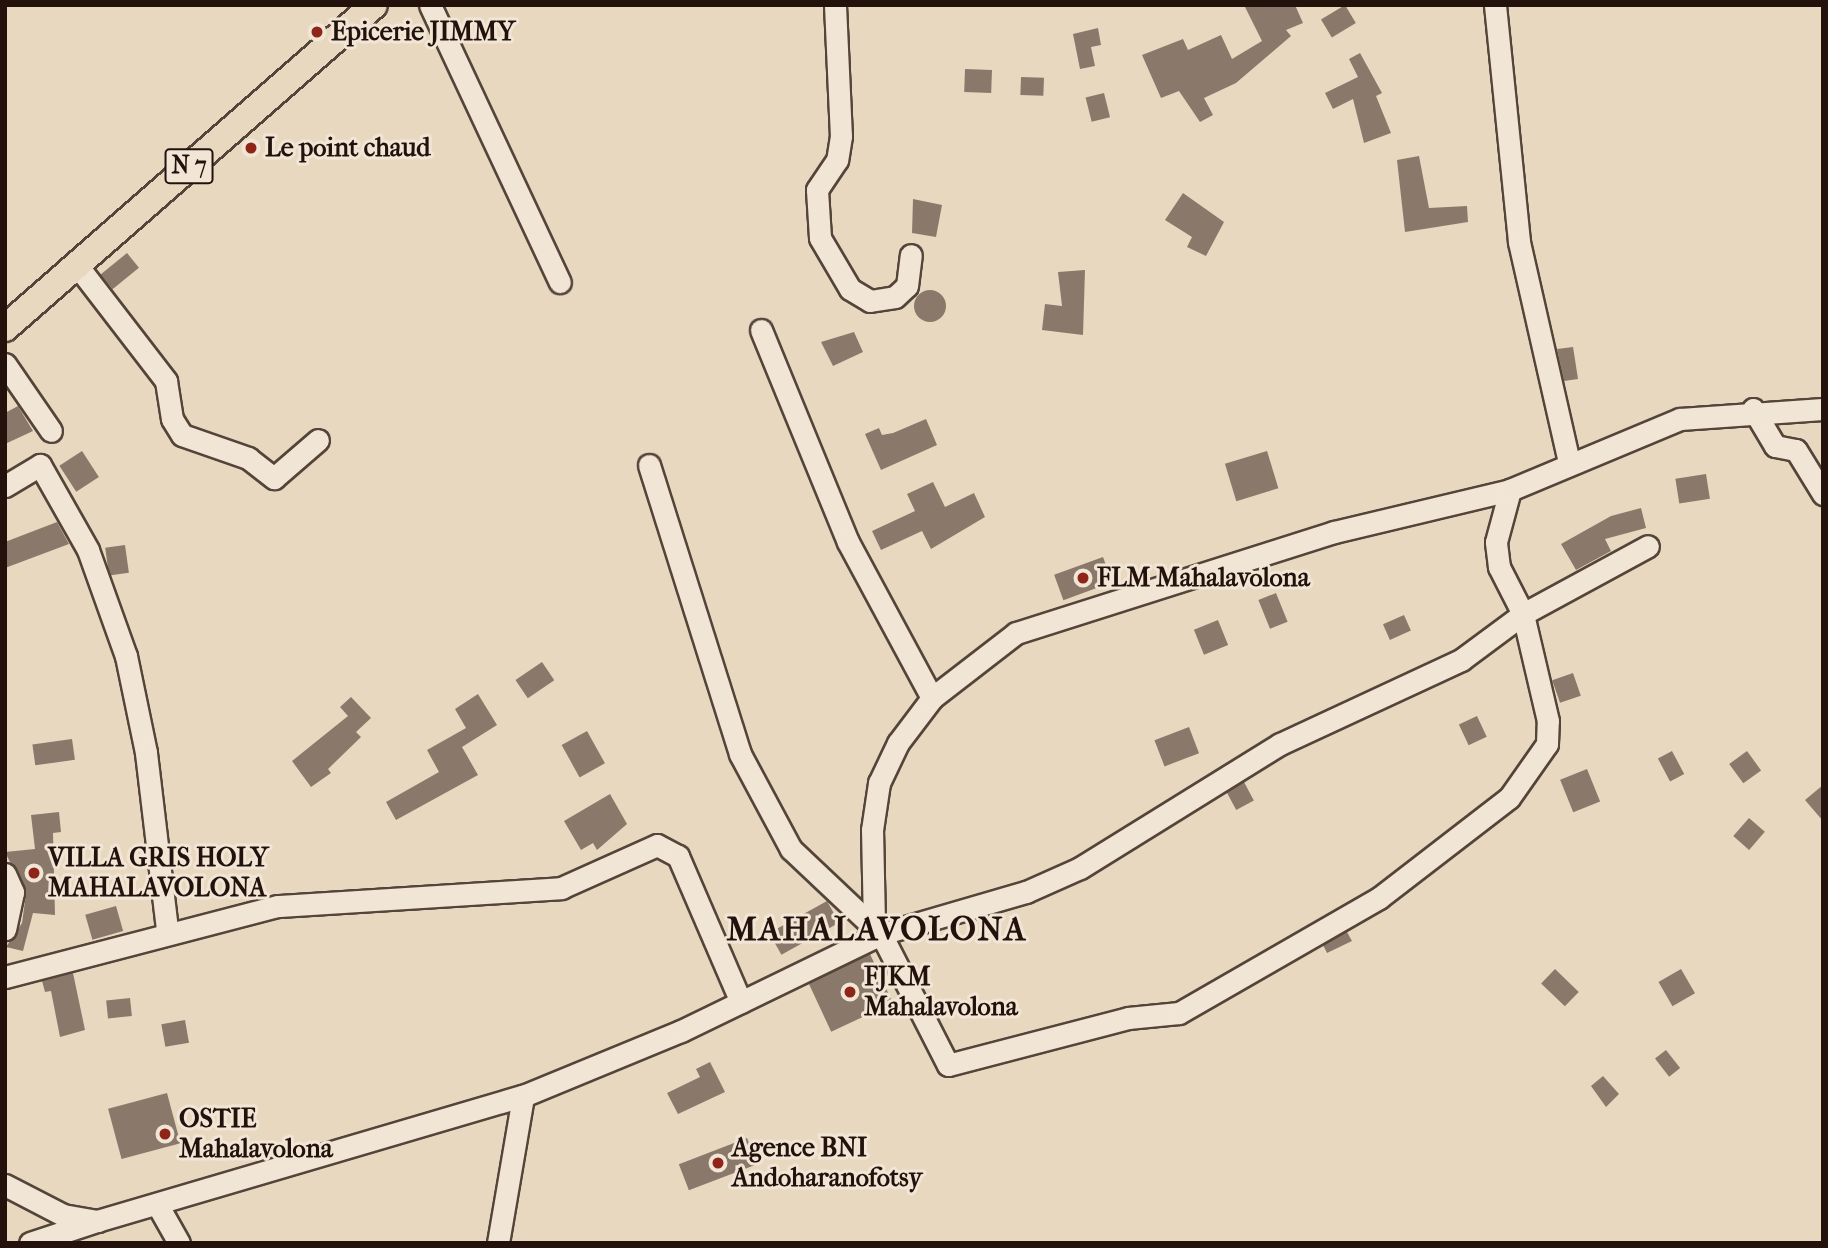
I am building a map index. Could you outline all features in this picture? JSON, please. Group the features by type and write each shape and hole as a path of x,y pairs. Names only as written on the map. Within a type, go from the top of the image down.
{"main road":[{"name":"N 7","path":"5,328 374,5"}],"street":[{"path":"430,5 561,282"},
{"path":"835,5 841,136 837,160 817,190 820,238 850,289 870,301 895,298 907,286 911,255"},
{"path":"1495,5 1519,242 1569,462"},
{"path":"76,264 166,381 172,419 182,435 248,457 274,478 318,440"},
{"path":"761,330 848,542 932,698"},
{"path":"5,364 51,430"},
{"path":"1510,490 1496,542 1499,567 1523,614 1548,721 1547,744 1528,777 1379,898 1179,1013 1128,1018 948,1065 878,929 869,889 879,783 898,743 932,698 981,654 1027,629 1334,531 1510,490 1569,462 1680,419 1753,410 1823,409"},
{"path":"1753,410 1775,446 1796,450 1823,494"},
{"path":"5,486 40,465 88,550 129,668 167,930"},
{"path":"649,465 740,754 791,849 878,929"},
{"path":"43,1242 97,1221 523,1096 741,1002 878,929 1026,892 1080,868 1280,744 1461,660 1523,614 1648,547"},
{"path":"5,978 167,930 278,906 561,888 657,845 678,856 741,1002"},
{"path":"5,874 13,892 5,929"},
{"path":"498,1243 523,1096"},
{"path":"5,1185 63,1215 97,1221"},
{"path":"157,1204 179,1243"}],"building":[{"path":"1244,5 1295,5 1303,23 1286,30 1291,36 1236,83 1204,98 1213,115 1200,122 1179,91 1161,98 1142,55 1183,39 1188,50 1221,35 1232,59 1262,41"},
{"path":"1345,5 1356,23 1332,37 1321,19"},
{"path":"1098,28 1101,45 1091,47 1095,66 1080,69 1073,34"},
{"path":"1360,53 1382,93 1376,96 1391,133 1364,143 1353,99 1333,109 1325,93 1358,77 1349,59"},
{"path":"965,69 992,70 991,93 964,92"},
{"path":"1021,77 1044,78 1043,96 1020,95"},
{"path":"1104,93 1110,117 1092,122 1086,98"},
{"path":"1419,156 1429,208 1467,206 1468,222 1405,232 1397,160"},
{"path":"1183,193 1224,222 1206,256 1187,247 1192,237 1165,220"},
{"path":"913,199 942,205 936,237 912,233"},
{"path":"127,253 139,268 113,289 101,274"},
{"path":"1085,270 1083,335 1042,330 1045,304 1062,306 1058,272"},
{"path":"930,290 941,295 946,306 941,317 930,322 919,317 914,306 919,295"},
{"path":"854,332 863,352 833,366 821,342"},
{"path":"1573,347 1578,379 1564,381 1557,349"},
{"path":"18,406 33,431 5,444 5,413"},
{"path":"926,419 937,445 881,470 865,434 879,428 882,435 893,433"},
{"path":"82,451 99,477 76,492 59,466"},
{"path":"1267,451 1278,488 1236,501 1225,464"},
{"path":"1706,474 1710,499 1679,504 1675,479"},
{"path":"933,482 945,507 974,493 985,517 931,549 922,531 881,550 872,531 915,511 907,494"},
{"path":"1641,508 1646,528 1605,539 1611,551 1576,570 1561,544 1611,516"},
{"path":"57,522 69,544 5,568 5,542"},
{"path":"125,545 129,573 109,576 105,548"},
{"name":"FLM Mahalavolona","path":"1103,557 1112,582 1063,600 1054,575"},
{"path":"1276,593 1288,622 1270,629 1258,600"},
{"path":"1404,615 1411,631 1390,640 1383,624"},
{"path":"1218,620 1228,645 1204,655 1194,630"},
{"path":"542,662 554,680 528,698 515,680"},
{"path":"1573,673 1581,696 1560,703 1552,680"},
{"path":"478,694 497,725 462,747 478,775 396,820 386,802 439,772 427,750 466,728 455,709"},
{"path":"351,697 371,718 356,732 361,737 328,769 331,773 311,787 292,761 348,716 340,707"},
{"path":"1477,716 1487,737 1469,745 1459,724"},
{"path":"1189,727 1199,753 1164,766 1154,740"},
{"path":"587,731 605,763 580,777 562,745"},
{"path":"72,739 75,760 35,765 32,745"},
{"path":"1672,751 1684,774 1670,781 1658,759"},
{"path":"1747,751 1761,770 1743,783 1729,764"},
{"path":"1587,769 1600,801 1573,812 1560,780"},
{"path":"1244,782 1254,801 1236,810 1226,791"},
{"path":"1823,785 1823,821 1805,800"},
{"path":"610,794 627,824 597,850 593,843 581,850 564,821"},
{"name":"VILLA GRIS HOLY MAHALAVOLONA","path":"59,812 61,832 53,833 55,915 33,913 23,951 6,947 22,923 26,894 5,852 35,849 31,815"},
{"path":"1749,818 1765,832 1749,850 1733,836"},
{"path":"827,901 839,923 781,955 769,933"},
{"path":"116,906 123,931 92,940 85,915"},
{"path":"1347,932 1352,941 1327,953 1323,945"},
{"name":"FJKM Mahalavolona","path":"870,954 893,1003 831,1032 808,983"},
{"path":"1555,969 1579,992 1565,1006 1541,983"},
{"path":"1681,969 1695,993 1672,1006 1658,982"},
{"path":"73,973 85,1030 60,1037 51,991 45,992 42,981"},
{"path":"130,998 132,1016 108,1018 106,1001"},
{"path":"185,1020 189,1043 165,1047 161,1024"},
{"path":"1666,1050 1680,1068 1669,1077 1655,1059"},
{"path":"710,1062 725,1092 678,1114 667,1093 700,1077 696,1069"},
{"path":"1603,1076 1619,1094 1606,1107 1591,1086"},
{"name":"OSTIE Mahalavolona","path":"167,1093 180,1143 122,1159 108,1109"},
{"name":"Agence BNI Andoharanofotsy","path":"747,1138 757,1164 689,1190 679,1164"}],"place":[{"name":"Epicerie JIMMY","path":"317,32"},
{"name":"Le point chaud","path":"251,148"},
{"name":"FLM Mahalavolona","path":"1083,578"},
{"name":"VILLA GRIS HOLY MAHALAVOLONA","path":"34,873"},
{"name":"FJKM Mahalavolona","path":"850,992"},
{"name":"OSTIE Mahalavolona","path":"165,1134"},
{"name":"Agence BNI Andoharanofotsy","path":"718,1163"}],"district":[{"name":"MAHALAVOLONA","path":"877,930"}]}
